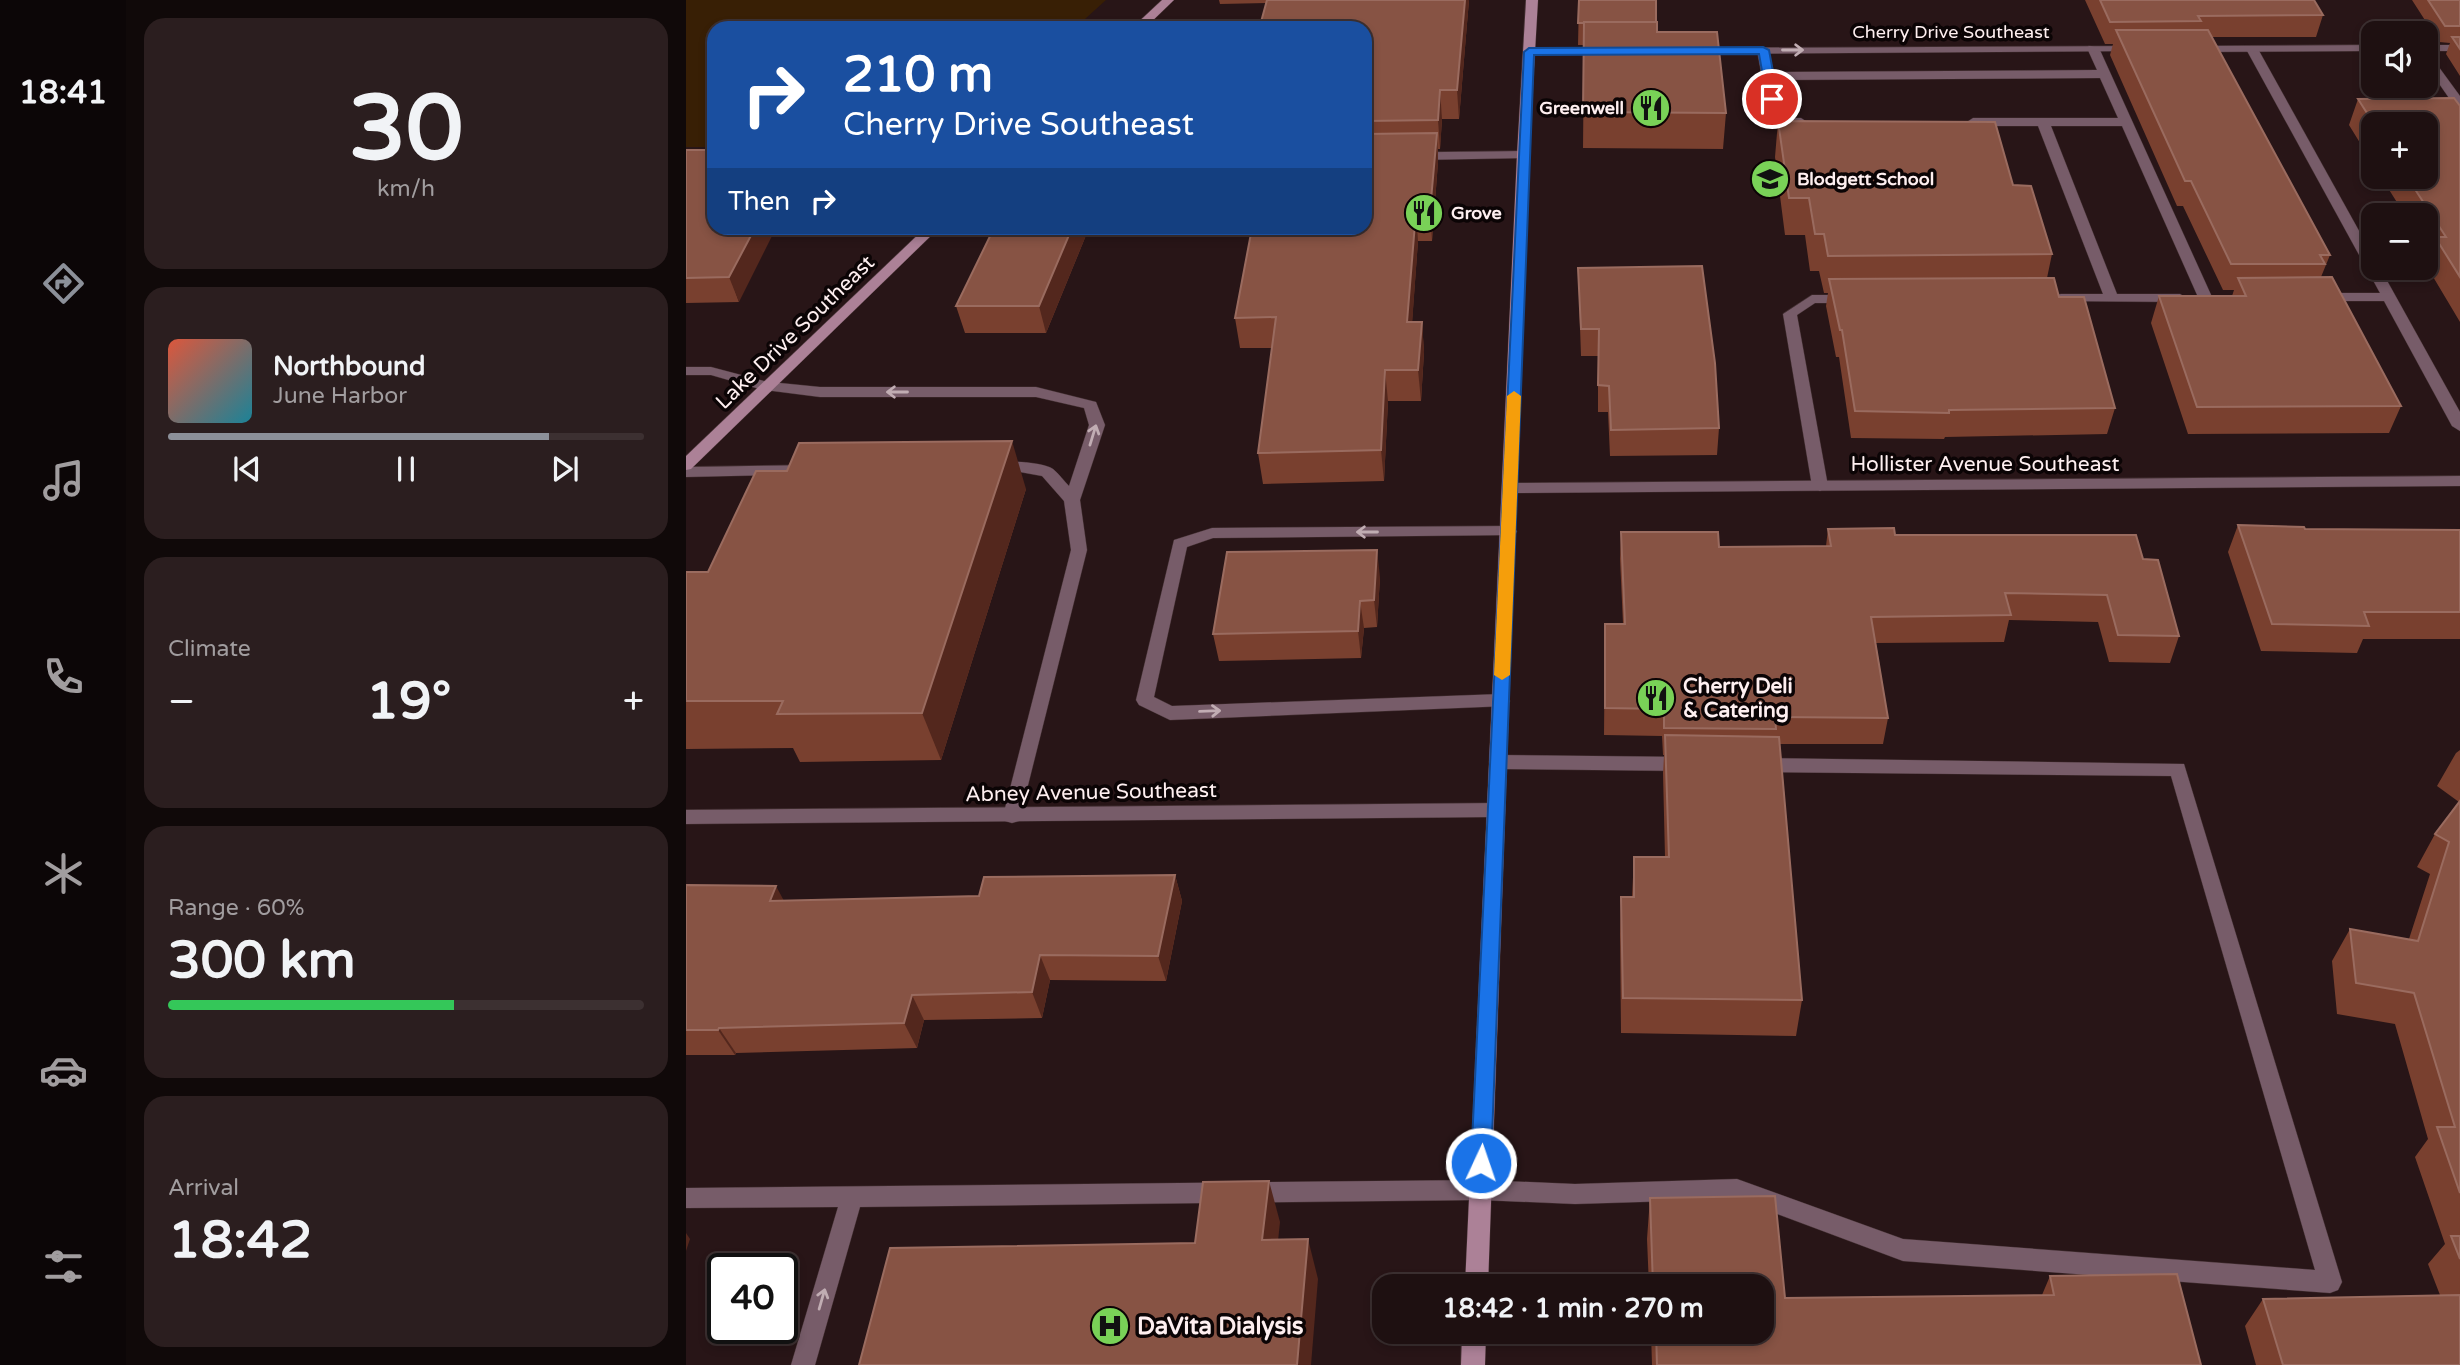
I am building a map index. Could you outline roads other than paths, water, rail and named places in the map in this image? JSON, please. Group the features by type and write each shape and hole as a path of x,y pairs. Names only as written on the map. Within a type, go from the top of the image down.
{"street":[{"path":"1149,21 1168,0"},
{"path":"1476,1274 1523,155 1532,0"},
{"path":"2044,298 2211,297 2093,48"},
{"path":"2186,49 2361,48"},
{"path":"2438,48 2460,48"},
{"name":"Cherry Drive Southeast","path":"1684,51 2146,49"},
{"path":"2252,49 2460,426"},
{"path":"1763,50 1776,122 1816,122"},
{"path":"1529,52 1618,51"},
{"path":"1769,76 2105,74"},
{"path":"2438,74 2460,105"},
{"path":"1963,122 2126,122"},
{"path":"2043,122 2112,298"},
{"path":"1372,157 1523,155"},
{"name":"Lake Drive Southeast","path":"686,465 925,235"},
{"path":"2310,297 2389,297"},
{"path":"1820,486 1790,314 1812,299 1866,299"},
{"path":"686,371 711,371 770,387 820,392 1036,392 1091,405 1097,425 1072,500 1079,550 1012,816"},
{"path":"978,467 1020,467 1047,472 1072,500"},
{"path":"686,472 825,470"},
{"name":"Hollister Avenue Southeast","path":"1511,488 2460,481"},
{"path":"1501,701 1170,713 1145,699 1180,544 1212,533 1509,531"},
{"path":"1498,762 1712,764"},
{"path":"686,1198 1480,1190 1575,1194 1737,1189 1903,1250 2330,1282 2178,769 1740,765"},
{"name":"Abney Avenue Southeast","path":"686,817 1496,810"},
{"path":"803,1365 852,1196"},
{"path":"1473,1365 1474,1344"}],"place":[{"name":"Greenwell","path":"1651,108"},
{"name":"Blodgett School","path":"1770,179"},
{"name":"Grove","path":"1424,213"},
{"name":"Cherry Deli & Catering","path":"1656,698"},
{"name":"DaVita Dialysis","path":"1110,1326"}]}
